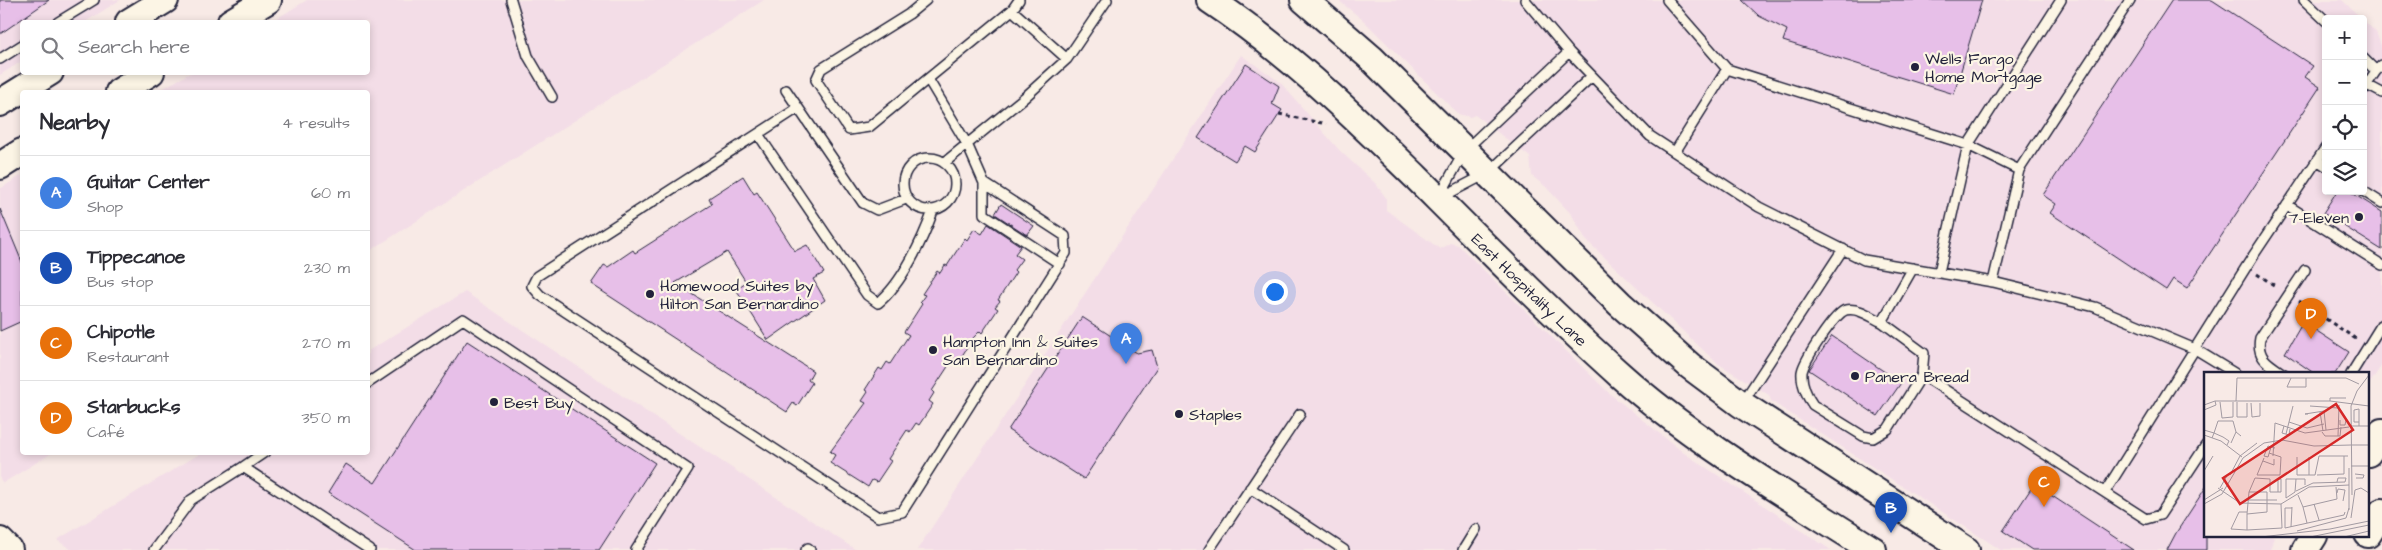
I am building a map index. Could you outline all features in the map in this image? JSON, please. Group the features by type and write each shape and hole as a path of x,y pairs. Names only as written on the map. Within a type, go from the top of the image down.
{"main road":[{"path":"132,20 165,0"},
{"path":"234,20 268,0"},
{"name":"East Hospitality Lane","path":"1210,0 1241,20 1327,90 1598,354 1653,404 1724,455 1873,550"},
{"path":"1304,0 1372,58 1652,334 1690,366 1741,404 1966,550"},
{"path":"22,90 45,75"},
{"path":"122,90 146,75"},
{"path":"0,104 20,91"},
{"path":"0,166 20,153"},
{"path":"2370,450 2382,432"},
{"path":"2370,530 2382,512"},
{"path":"2305,550 2313,538"},
{"path":"2358,550 2365,538"},
{"path":"0,540 9,550"}],"lane":[{"path":"61,20 94,0"},
{"path":"511,0 528,56 552,97"},
{"path":"926,0 909,14 821,69 816,80 849,130 869,127 1012,10 1019,0"},
{"path":"944,163 1067,59 1108,0"},
{"path":"1525,0 1569,52 1650,136 1759,207 1864,260 1994,282 2095,307 2195,349 2233,372"},
{"path":"1667,0 1727,69 1968,145 2019,170"},
{"path":"1938,272 1968,145 2061,0"},
{"path":"1994,282 2019,170 2130,0"},
{"path":"2304,0 2322,17"},
{"path":"1012,10 1067,59"},
{"path":"0,59 20,46"},
{"path":"1438,199 1465,150 1569,52"},
{"path":"2366,60 2379,68 2367,84"},
{"path":"1675,152 1727,69"},
{"path":"1438,199 1488,173 1592,76"},
{"path":"928,79 967,144 984,183 984,214 1060,264"},
{"path":"2367,88 2382,92"},
{"path":"786,90 863,203 877,210 906,199"},
{"path":"798,108 537,276 532,286 540,296 878,517 902,512 1066,253 1065,236 984,183"},
{"path":"758,134 867,296 878,302 889,294 925,234 933,211"},
{"path":"2105,492 2246,267 2324,150"},
{"path":"924,158 934,158 944,163 951,170 955,180 955,190 947,204 933,211 923,210 914,206 906,199 902,189 907,169 914,162 924,158"},
{"path":"2317,160 2322,163"},
{"path":"2367,194 2382,203"},
{"path":"2287,205 2382,265"},
{"path":"1741,404 1843,250"},
{"path":"1882,322 1913,268"},
{"path":"2281,372 2265,362 2259,346 2260,338 2305,270"},
{"path":"1849,309 1857,310 1882,322 1924,353 1922,375 1888,429 1873,438 1863,436 1813,405 1809,400 1803,382 1804,365 1836,315 1849,309"},
{"path":"370,382 462,319 688,469 636,550"},
{"path":"2352,372 2382,324"},
{"path":"1922,375 2146,519 2160,515 2204,448"},
{"path":"1209,550 1300,414"},
{"path":"154,550 191,500 260,455"},
{"path":"243,467 370,550"},
{"path":"1250,488 1344,550"},
{"path":"1463,550 1476,529"}],"path":[{"path":"1279,114 1326,124"},
{"path":"2246,267 2368,346"},
{"path":"2307,325 2315,311"}],"shaded area":[{"path":"0,0 120,0 88,20 20,20 20,62 0,75"},
{"path":"307,0 764,0 370,251 370,90 160,90 187,75 370,75 370,20 274,20"},
{"path":"1338,0 2342,0 2358,15 2322,15 2322,195 2367,195 2367,24 2376,32 2382,48 2382,365 2370,383 2370,372 2204,372 2204,538 2273,538 2270,550 2001,550 1771,401 1769,395 1717,363 1586,240 1572,215 1545,186 1532,176 1530,157 1475,115 1470,117 1458,114 1363,20"},
{"path":"1241,55 1280,82 1340,151 1376,184 1386,198 1386,210 1440,249 1450,243 1458,245 1610,394 1684,453 1831,550 917,550"},
{"path":"20,176 20,455 49,455 3,483 0,479 0,189"},
{"path":"465,292 856,550 72,550 57,540 198,455 370,455 370,350"}],"building":[{"path":"0,0 49,0 20,20 0,34"},
{"name":"Wells Fargo Home Mortgage","path":"1742,0 1982,0 1954,94 1783,41 1787,30 1759,16"},
{"path":"2172,0 2212,0 2313,66 2305,77 2320,87 2187,288 2173,279 2166,290 2050,213 2056,204 2043,195"},
{"path":"1246,64 1279,86 1272,104 1282,110 1255,152 1245,146 1235,161 1198,138"},
{"name":"Homewood Suites by Hilton San Bernardino","path":"743,176 754,194 757,192 795,251 807,245 824,273 813,279 825,300 768,340 736,289 746,282 727,252 675,283 813,371 808,380 812,383 797,406 793,403 787,412 591,284 604,265 608,267 633,250 635,253 712,204 709,198"},
{"path":"2334,195 2355,195 2382,212 2382,250 2323,213"},
{"path":"1001,204 1034,226 1027,235 995,214"},
{"path":"0,209 20,257 20,322 0,331"},
{"name":"Hampton Inn & Suites San Bernardino","path":"988,224 1021,246 1015,254 1022,259 998,300 1000,301 995,307 998,309 982,333 980,331 974,337 956,365 951,362 932,391 934,393 929,401 933,404 919,425 916,423 910,432 907,430 888,459 891,461 877,482 872,480 868,487 830,463 835,455 830,452 866,403 862,401 868,392 865,390 879,368 882,370 887,362 890,364 909,335 904,332 922,304 920,302 925,295 922,294 937,271 940,273 945,265 947,266 965,238 967,240 974,229 982,234"},
{"path":"1082,317 1137,353 1152,350 1157,367 1084,479 1008,430"},
{"path":"2303,322 2349,352 2336,372 2312,372 2285,353"},
{"name":"Panera Bread","path":"1832,336 1901,383 1878,416 1809,370"},
{"name":"Best Buy","path":"467,341 655,463 599,550 416,550 328,493 346,464 375,483"},
{"path":"2034,484 2134,550 2032,550 2003,531"},
{"path":"2204,490 2204,538 2206,538 2206,550 2167,550"}],"place":[{"name":"Wells Fargo Home Mortgage","path":"1915,67"},
{"name":"7-Eleven","path":"2359,217"},
{"name":"Homewood Suites by Hilton San Bernardino","path":"650,294"},
{"name":"Starbucks","path":"2311,339"},
{"name":"Hampton Inn & Suites San Bernardino","path":"933,350"},
{"name":"Guitar Center","path":"1126,364"},
{"name":"Panera Bread","path":"1855,376"},
{"name":"Best Buy","path":"494,402"},
{"name":"Staples","path":"1179,414"},
{"name":"Chipotle","path":"2044,507"},
{"name":"Tippecanoe","path":"1891,533"}]}
